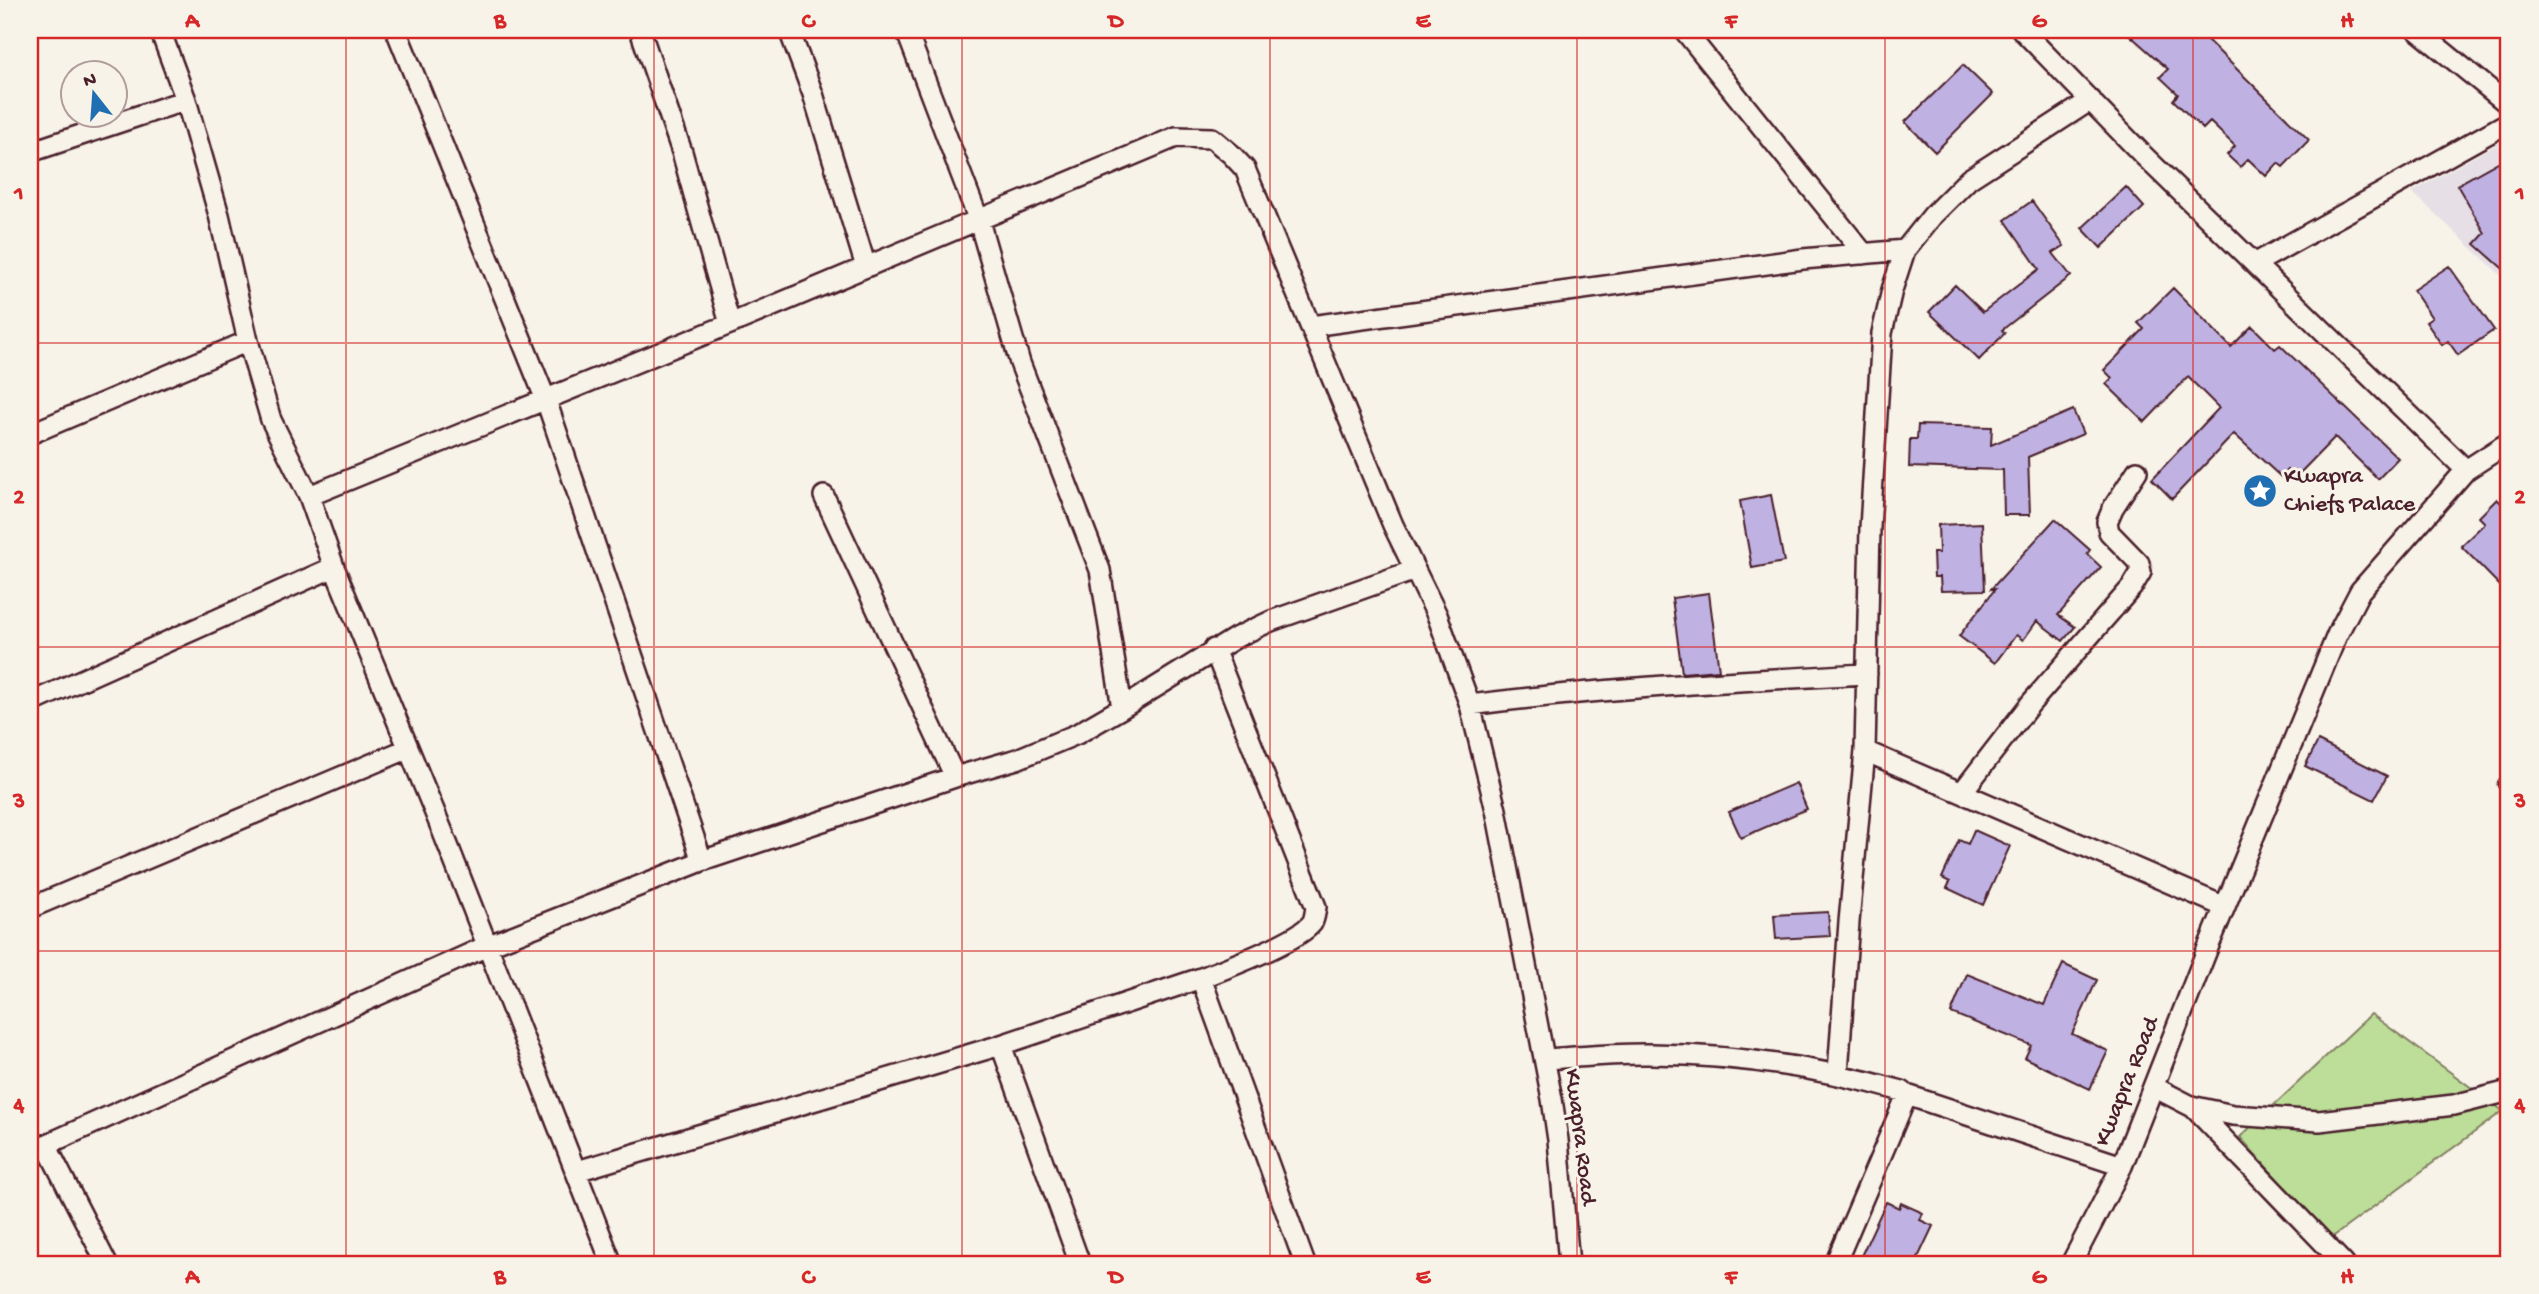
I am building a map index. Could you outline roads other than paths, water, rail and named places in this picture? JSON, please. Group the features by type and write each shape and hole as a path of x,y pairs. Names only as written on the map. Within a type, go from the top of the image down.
{"street":[{"path":"160,30 186,100 219,215 248,341 271,420 309,496 334,567 442,830 578,1171 612,1264"},
{"path":"396,30 546,400 702,861"},
{"path":"640,30 682,152 730,324"},
{"path":"789,30 813,94 866,267"},
{"path":"906,30 979,221 1020,363 1100,570 1122,708"},
{"path":"1684,30 1864,254"},
{"path":"2022,30 2466,470"},
{"path":"2417,30 2509,105"},
{"path":"30,152 186,100"},
{"path":"1838,1073 1849,922 1866,751 1870,528 1882,333 1892,290 1905,250 1933,215 1969,179 2091,100"},
{"path":"2256,264 2509,122"},
{"path":"309,496 979,221 1176,137 1212,138 1245,169 1393,525 1437,615 1470,705 1496,810 1545,1059"},
{"path":"1311,326 1803,259 1905,250"},
{"path":"30,434 248,341"},
{"name":"Kwapra Road","path":"1569,1264 1558,1140 1545,1059 1650,1054 1726,1057 1838,1073 1902,1091 1907,1095 2122,1166 2337,635 2360,591 2466,470 2509,442"},
{"path":"1963,791 2031,703 2132,587 2141,572 2139,563 2109,531 2107,522 2137,471"},
{"path":"824,496 955,777"},
{"path":"30,703 334,567"},
{"path":"107,1264 38,1148 487,947 702,861 1017,759 1077,734 1214,649 1271,621 1415,570"},
{"path":"578,1171 1000,1045 1201,978 1266,951 1304,930 1314,920 1315,907 1214,649"},
{"path":"1470,705 1538,696 1658,686 1867,674"},
{"path":"30,908 407,749"},
{"path":"1866,751 2225,907"},
{"path":"1201,978 1305,1264"},
{"path":"1000,1045 1080,1264"},
{"path":"2154,1087 2191,1105 2233,1115 2319,1121 2454,1105 2509,1091"},
{"path":"1835,1264 1907,1095"},
{"path":"2191,1105 2344,1264"},
{"path":"2071,1264 2122,1166"}],"place":[{"name":"Kwapra Chiefs Palace","path":"2260,491"}]}
